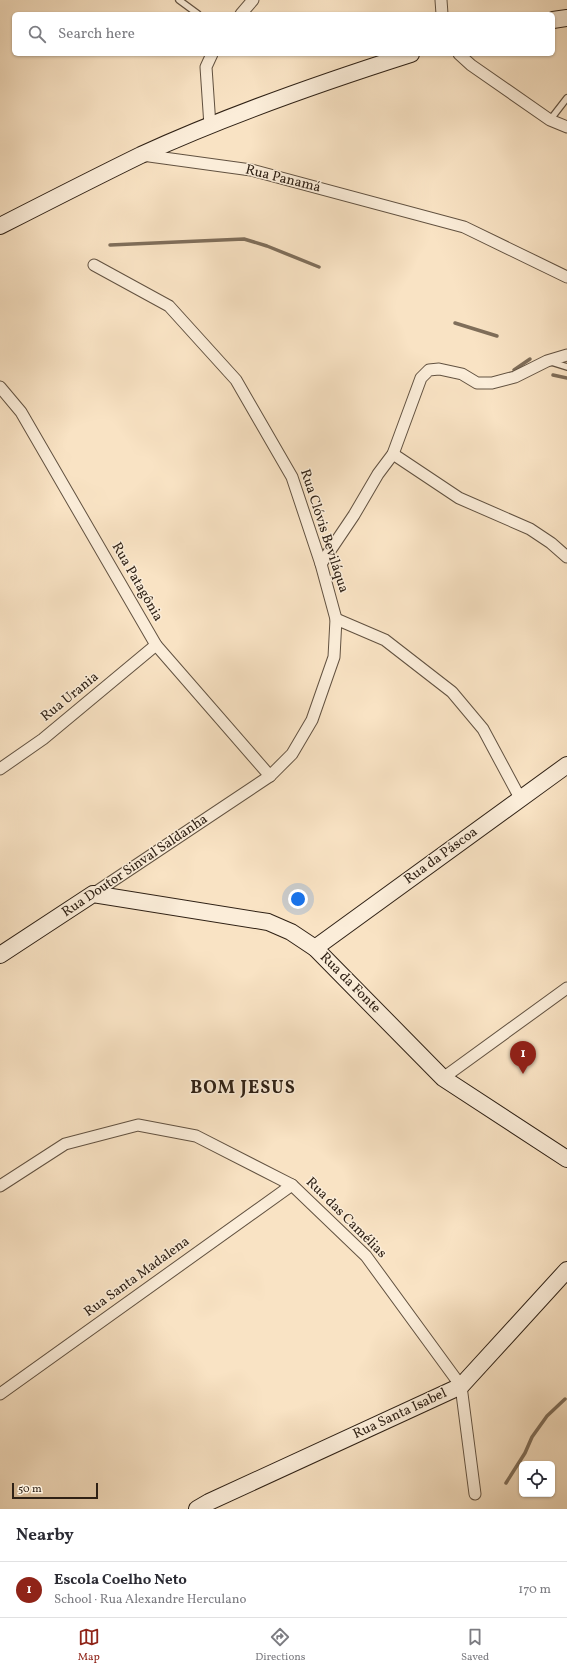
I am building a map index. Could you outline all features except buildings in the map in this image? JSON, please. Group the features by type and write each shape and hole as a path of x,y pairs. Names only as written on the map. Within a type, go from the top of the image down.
{"street":[{"path":"243,12 253,0"},
{"path":"441,0 442,12"},
{"path":"555,20 567,18"},
{"path":"210,126 206,67 211,56"},
{"path":"0,226 142,155 210,126 332,79 405,56"},
{"path":"461,56 471,65 550,120 567,127"},
{"name":"Rua Panamá","path":"142,155 251,170 464,227 567,277"},
{"name":"Rua Clóvis Beviláqua","path":"94,266 169,306 236,380 292,478 321,564 336,618 334,657 312,720 292,754 270,776"},
{"path":"321,564 354,515 378,474 393,454 421,378 429,370 438,369 462,374 477,383 492,383 515,377 547,361 567,355"},
{"name":"Rua Patagônia","path":"0,387 21,412 156,645 270,776"},
{"path":"393,454 459,498 530,528 567,558"},
{"path":"336,618 385,640 452,692 483,729 520,798"},
{"name":"Rua Urania","path":"0,769 43,739 156,645"},
{"name":"Rua da Páscoa","path":"315,948 567,765"},
{"name":"Rua Doutor Sinval Saldanha","path":"0,955 270,776"},
{"name":"Rua da Fonte","path":"93,894 268,922 291,932 315,948 443,1078 567,1159"},
{"path":"443,1078 567,988"},
{"name":"Rua das Camélias","path":"0,1186 65,1144 138,1125 196,1136 292,1185 366,1256 461,1386 475,1494"},
{"name":"Rua Santa Madalena","path":"0,1394 292,1185"},
{"name":"Rua Santa Isabel","path":"197,1509 209,1502 461,1386 567,1270"}],"lane":[{"path":"179,0 195,12"},
{"path":"550,120 567,98"},
{"path":"547,361 567,368"}],"waterway":[{"path":"110,245 244,239 267,246 319,267"},
{"path":"455,323 497,336"},
{"path":"514,370 530,359"},
{"path":"553,375 567,378"},
{"path":"506,1483 525,1453 532,1437 547,1416 565,1399"}],"place":[{"name":"Escola Coelho Neto","path":"523,1074"}],"district":[{"name":"BOM JESUS","path":"243,1088"}]}
